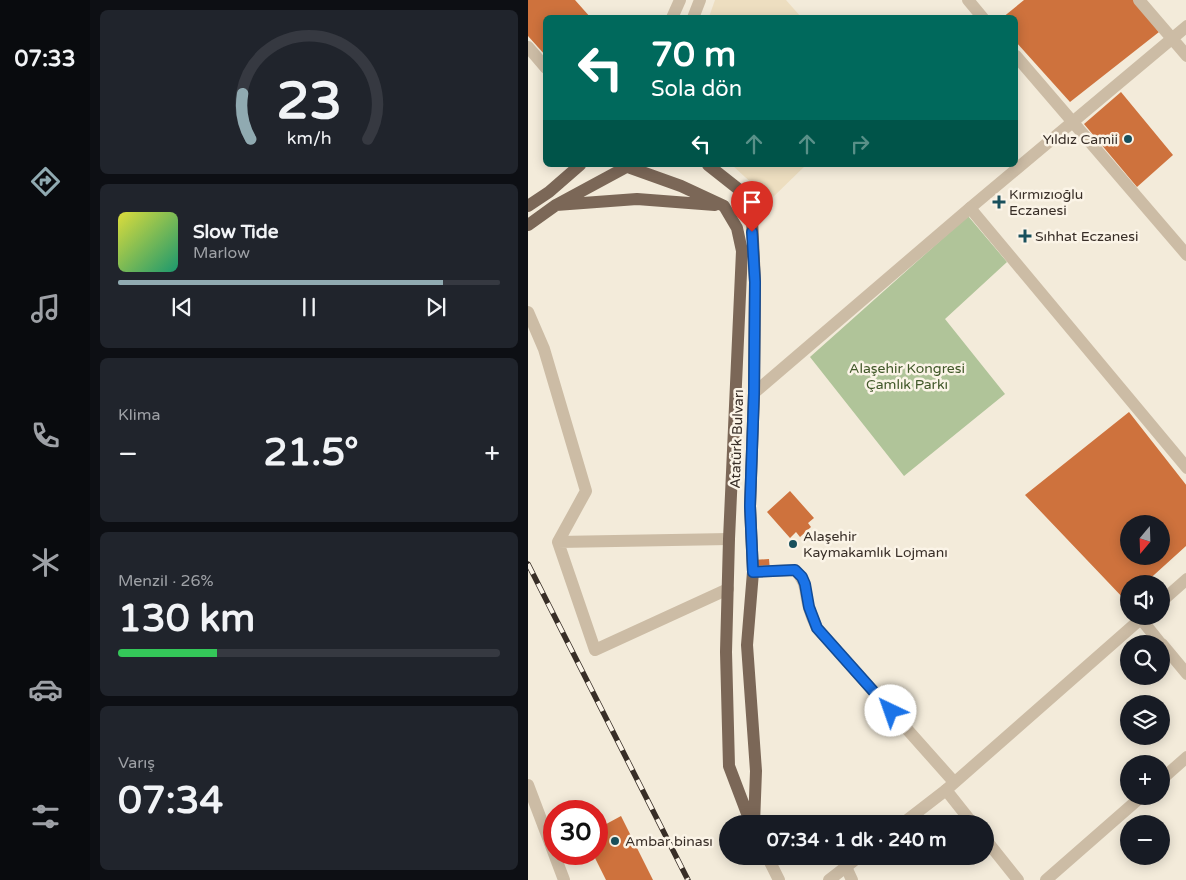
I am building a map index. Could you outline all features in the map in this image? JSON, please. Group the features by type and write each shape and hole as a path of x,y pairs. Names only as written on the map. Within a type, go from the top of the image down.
{"main road":[{"path":"528,206 549,192 578,167"},
{"path":"528,225 556,205 626,167"},
{"path":"631,167 681,186 724,206"},
{"name":"Atatürk Bulvarı","path":"711,167 751,199 755,282 750,506 753,572 748,645 756,771 754,815"},
{"path":"556,205 637,199 724,206"},
{"name":"Atatürk Bulvarı","path":"724,206 737,228 742,252 729,539 726,652 729,766 749,815"}],"street":[{"path":"673,15 680,0"},
{"path":"694,15 700,0"},
{"path":"968,0 980,15"},
{"path":"1139,0 1186,56"},
{"path":"754,393 1186,26"},
{"path":"528,47 543,64"},
{"path":"1018,58 1186,255"},
{"path":"970,208 1186,468"},
{"path":"528,312 544,349 586,492 558,542 595,650 728,589"},
{"path":"558,542 729,539"},
{"path":"753,572 795,570 802,577 809,607 817,628 950,786 968,815"},
{"path":"1170,594 1186,579"},
{"path":"913,815 950,786 1135,625"},
{"path":"1170,654 1186,674"},
{"path":"1170,772 1186,757"},
{"path":"528,785 564,880"},
{"path":"1046,880 1132,805"},
{"path":"994,850 1018,880"},
{"path":"772,865 779,880"},
{"path":"829,880 850,865"},
{"path":"846,868 852,880"}],"green space":[{"name":"Alaşehir Kongresi Çamlık Parkı","path":"968,216 1007,262 945,319 1005,394 904,476 810,357"}],"shaded area":[{"path":"715,0 786,0 799,15 710,15"},
{"path":"734,167 804,167 770,200"}],"building":[{"path":"528,0 575,0 588,15 543,15 543,53 528,36"},
{"path":"1024,0 1133,0 1159,32 1070,102 1018,44 1018,15 1006,15"},
{"name":"Yıldız Camii","path":"1121,92 1173,155 1137,187 1084,124"},
{"path":"1129,412 1187,486 1187,545 1170,560 1170,515 1120,515 1120,565 1165,565 1154,575 1120,575 1120,595 1025,495"},
{"name":"Alaşehir Kaymakamlık Lojmanı","path":"790,491 814,518 808,523 811,527 800,537 796,532 790,538 767,512"},
{"path":"769,559 770,571 753,572 753,560"},
{"name":"Ambar binası","path":"621,816 653,880 606,880 598,865 608,865 608,823"}],"railway":[{"path":"528,564 688,880"}],"place":[{"name":"Yıldız Camii","path":"1128,139"},
{"name":"Kırmızıoğlu Eczanesi","path":"999,202"},
{"name":"Sıhhat Eczanesi","path":"1025,236"},
{"name":"Alaşehir Kaymakamlık Lojmanı","path":"793,544"},
{"name":"Ambar binası","path":"615,841"}],"route":[{"path":"752,232 755,282 750,506 753,572 795,570 802,577 809,607 817,628 891,711"}]}
